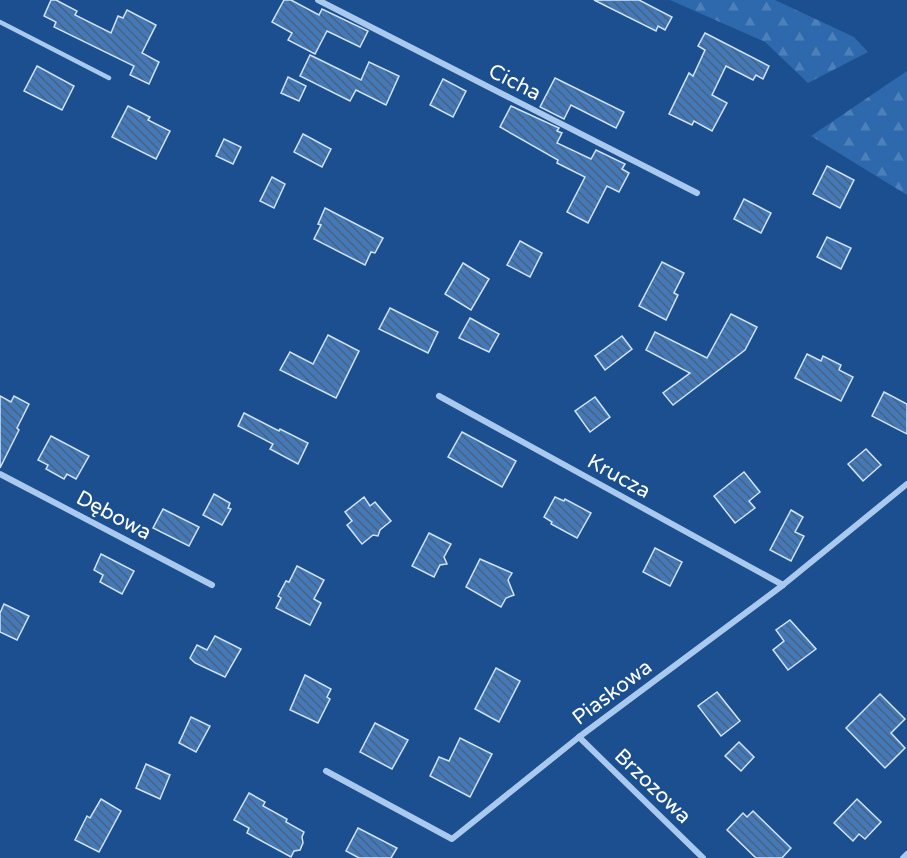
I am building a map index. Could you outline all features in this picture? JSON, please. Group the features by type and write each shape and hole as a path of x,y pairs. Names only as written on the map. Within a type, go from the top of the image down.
{"street":[{"name":"Cicha","path":"318,0 697,193"},
{"name":"Krucza","path":"440,396 783,585"},
{"name":"Dębowa","path":"0,474 212,585"},
{"name":"Piaskowa","path":"326,771 452,839 579,737 783,585 907,484"},
{"name":"Brzozowa","path":"579,737 703,858"},
{"path":"903,858 907,854"}],"lane":[{"path":"0,22 109,78"}],"green space":[{"path":"670,0 775,0 854,37 868,52 808,83 765,42"},
{"path":"907,71 907,195 811,136"}],"building":[{"path":"51,0 56,0 77,11 75,15 111,33 118,16 123,18 127,10 156,25 142,53 159,62 149,84 130,75 134,66 54,27 56,22 44,16"},
{"path":"284,0 291,0 319,15 322,9 368,31 360,47 327,31 315,54 288,40 292,33 272,22"},
{"path":"594,0 639,0 672,17 665,30 658,26 656,31"},
{"path":"705,33 769,66 763,79 756,75 753,80 726,66 712,95 727,103 712,131 694,121 692,125 669,114 689,73 693,76 705,50 698,46"},
{"path":"310,55 361,80 369,62 399,76 386,105 356,90 350,101 300,76"},
{"path":"37,66 74,86 62,110 24,91"},
{"path":"288,77 306,86 299,101 281,93"},
{"path":"555,78 624,112 616,128 571,105 564,119 540,107"},
{"path":"443,79 466,91 453,117 430,105"},
{"path":"128,106 150,117 148,120 170,131 156,159 112,137"},
{"path":"511,106 559,128 557,131 562,133 557,143 591,159 596,150 625,164 622,169 629,173 619,192 607,186 588,223 567,212 585,177 557,163 558,160 500,127"},
{"path":"303,134 331,149 322,167 294,152"},
{"path":"224,139 241,147 233,164 216,156"},
{"path":"827,166 854,180 840,208 813,194"},
{"path":"272,177 285,184 274,208 260,201"},
{"path":"744,199 771,213 761,233 734,219"},
{"path":"325,208 383,238 375,253 371,252 365,265 314,239 321,225 318,224"},
{"path":"827,237 851,248 841,269 817,257"},
{"path":"520,241 542,253 530,277 507,265"},
{"path":"662,262 684,273 674,293 678,295 666,320 639,306"},
{"path":"463,263 489,279 471,310 445,294"},
{"path":"390,308 438,332 428,353 379,329"},
{"path":"731,314 757,327 745,350 673,405 663,393 690,373 646,350 655,332 707,358"},
{"path":"470,318 499,334 489,352 459,338"},
{"path":"328,335 359,351 336,398 280,370 290,352 313,364"},
{"path":"622,336 632,349 605,370 595,356"},
{"path":"807,354 821,361 823,356 841,365 839,370 853,377 841,401 795,378"},
{"path":"884,392 907,404 907,434 872,416"},
{"path":"0,396 11,402 14,396 29,404 0,468"},
{"path":"595,397 610,417 590,432 575,411"},
{"path":"244,413 308,443 298,464 270,449 273,444 238,426"},
{"path":"462,432 516,461 502,487 448,457"},
{"path":"51,436 89,456 76,479 67,474 64,479 46,469 48,465 38,460"},
{"path":"866,449 881,465 863,481 848,464"},
{"path":"744,472 760,492 749,501 755,508 735,523 714,496"},
{"path":"214,494 230,503 228,508 231,509 222,525 203,515"},
{"path":"364,497 370,506 375,502 391,521 380,530 378,536 373,535 362,544 347,525 352,521 345,512"},
{"path":"555,497 564,501 565,499 591,513 577,538 551,524 552,522 544,517"},
{"path":"163,509 199,527 189,546 153,528"},
{"path":"791,510 803,517 795,532 804,536 791,561 770,550"},
{"path":"429,533 451,544 444,557 447,564 440,565 434,577 412,566"},
{"path":"655,548 682,562 670,586 643,572"},
{"path":"101,554 134,571 122,594 100,582 103,575 94,570"},
{"path":"480,559 512,573 508,580 514,595 506,598 501,607 466,587"},
{"path":"297,566 324,580 314,599 321,603 310,625 276,608 281,598 278,596 286,581 289,582"},
{"path":"4,604 29,616 17,640 0,632 0,613"},
{"path":"790,620 816,649 788,670 773,650 784,641 776,630"},
{"path":"215,636 241,649 225,677 195,663 190,658 197,645 207,650"},
{"path":"496,668 520,681 499,722 475,709"},
{"path":"305,675 331,689 327,697 330,699 318,723 290,710"},
{"path":"717,692 740,721 721,736 698,706"},
{"path":"880,694 905,719 891,733 905,748 885,768 846,728"},
{"path":"191,717 210,726 196,752 179,743"},
{"path":"375,723 408,740 392,769 360,752"},
{"path":"460,738 492,754 470,797 430,776 439,757 449,761"},
{"path":"739,742 754,757 741,771 725,756"},
{"path":"146,764 170,775 160,799 136,788"},
{"path":"249,793 265,802 263,806 287,819 286,822 304,832 300,850 294,851 291,857 247,833 249,828 234,820"},
{"path":"101,799 121,811 99,852 75,840 87,816 90,818"},
{"path":"857,799 881,822 865,839 859,834 853,841 834,823"},
{"path":"753,811 791,848 782,858 756,858 727,830 743,813 747,817"},
{"path":"358,828 397,848 391,858 359,858 346,851"}]}
